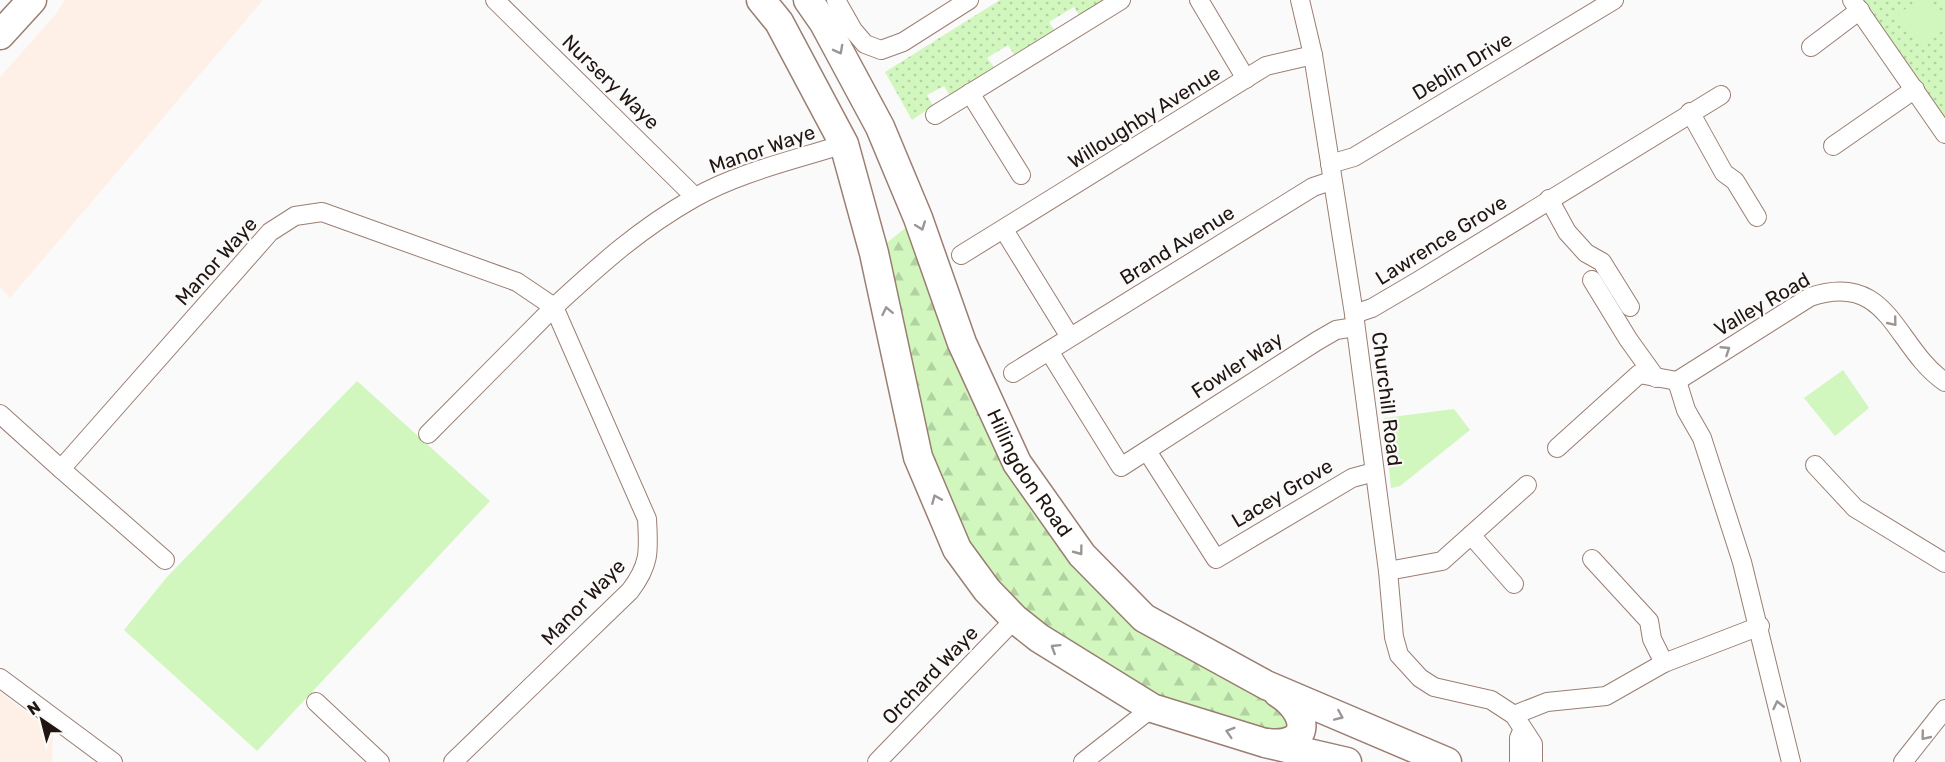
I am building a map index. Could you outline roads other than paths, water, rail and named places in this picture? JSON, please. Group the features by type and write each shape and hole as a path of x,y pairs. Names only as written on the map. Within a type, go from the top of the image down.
{"main road":[{"path":"0,35 32,0"},
{"path":"761,0 779,22 844,144 874,253 918,457 957,549 987,590 1015,619 1039,638 1152,708 1265,743 1347,762"},
{"name":"Hillingdon Road","path":"808,0 824,23 880,127 918,218 962,343 1017,463 1082,555 1144,618 1266,685 1447,762"},
{"path":"1265,743 1290,743 1298,736 1302,728 1301,717 1296,707 1266,685"}],"street":[{"name":"Nursery Waye","path":"495,0 695,197"},
{"path":"837,0 853,30 865,44 881,50 903,42 969,0"},
{"path":"936,115 1121,0"},
{"path":"1199,0 1246,79"},
{"name":"Churchill Road","path":"1300,0 1313,55 1354,320 1388,571 1394,637 1399,655 1420,678 1434,687 1491,700 1514,715"},
{"name":"Deblin Drive","path":"1331,172 1614,0"},
{"path":"1811,47 1856,5 1945,134"},
{"name":"Willoughby Avenue","path":"962,255 1266,66 1313,55"},
{"path":"1833,146 1915,89"},
{"path":"970,93 1021,175"},
{"name":"Lawrence Grove","path":"1354,320 1721,95"},
{"path":"1690,112 1724,173 1735,180 1757,217"},
{"name":"Manor Waye","path":"554,307 628,240 695,197 743,177 844,144"},
{"name":"Brand Avenue","path":"1012,373 1313,187 1331,172"},
{"path":"1549,199 1567,232 1586,253 1602,262 1630,307"},
{"name":"Manor Waye","path":"60,470 270,232 295,216 322,212 342,218 517,282 554,307 647,519 649,549 644,573 630,591 453,762"},
{"path":"1004,230 1070,337"},
{"path":"1593,280 1628,339 1656,378"},
{"name":"Valley Road","path":"1677,381 1810,297 1846,290 1859,293 1882,308 1933,371 1945,382"},
{"path":"428,434 554,307"},
{"name":"Fowler Way","path":"1048,351 1121,467 1317,341 1354,320"},
{"path":"1557,448 1639,374 1677,381 1686,410 1702,438 1760,626 1791,762"},
{"path":"0,414 60,470 165,560"},
{"name":"Lacey Grove","path":"1146,451 1216,559 1352,478 1374,472"},
{"path":"1815,465 1855,508 1945,563"},
{"path":"1388,571 1442,561 1527,485"},
{"path":"1471,535 1514,584"},
{"path":"1592,559 1649,621 1652,639 1664,663"},
{"name":"Orchard Waye","path":"877,762 1015,619"},
{"path":"1533,762 1533,744 1528,735 1522,731 1514,715 1547,702 1606,696 1664,663 1760,626"},
{"path":"0,678 113,762"},
{"path":"316,702 380,762"},
{"path":"1083,762 1152,708"},
{"path":"1904,762 1945,709"},
{"path":"1519,762 1519,738 1522,731"}]}
